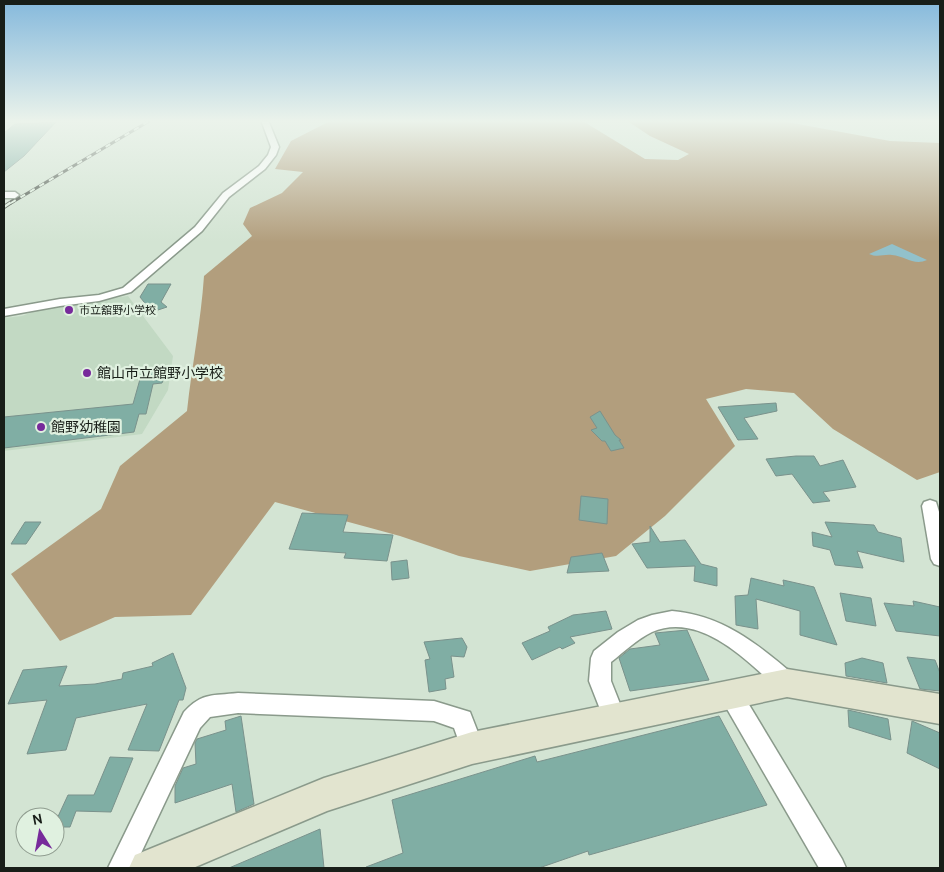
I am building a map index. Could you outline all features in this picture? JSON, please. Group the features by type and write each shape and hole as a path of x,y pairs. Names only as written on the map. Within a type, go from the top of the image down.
{"street":[{"path":"4,313 18,312 51,304 115,296 127,290 210,218 221,200 230,191 257,173 267,161"},
{"path":"4,195 15,195"},
{"path":"930,506 940,559"},
{"path":"615,719 600,681 601,658 620,642 652,624 686,619 716,631 745,646 787,683"},
{"path":"148,868 324,795 472,748 787,683 940,709"},
{"path":"731,695 833,868"},
{"path":"121,868 192,720 204,707 238,703 434,711 462,720 472,748"}],"shaded area":[{"path":"280,161 940,161 940,472 917,480 833,429 794,393 746,389 706,399 735,446 665,516 616,556 530,571 459,556 400,536 275,502 191,615 115,617 60,641 11,574 101,509 120,466 187,411 204,276 252,236 243,224 250,208 282,193 303,172 275,169"},
{"name":"館山市立館野小学校","path":"128,296 173,356 168,390 142,434 4,451 4,318 22,316 46,307"}],"water":[{"path":"892,244 927,260 918,262 897,256 875,256 869,254"}],"building":[{"path":"4,161 18,161 4,172"},
{"path":"148,284 171,284 161,302 167,307 152,312 140,297"},
{"path":"168,369 162,383 153,384 146,414 139,414 134,432 4,448 4,417 133,404 142,372"},
{"path":"776,403 777,411 744,418 758,439 738,440 718,407"},
{"path":"600,411 615,435 621,440 619,440 624,448 611,451 605,441 602,441 591,430 597,428 590,417"},
{"path":"814,456 820,466 843,460 856,487 823,492 830,501 813,503 792,474 776,476 766,459"},
{"path":"581,496 608,499 607,524 579,520"},
{"path":"302,513 348,515 343,532 393,535 387,561 344,558 346,553 289,549"},
{"path":"25,522 41,522 26,544 11,544"},
{"path":"825,522 874,525 878,532 901,538 904,562 857,551 863,568 835,565 830,550 813,546 812,532 832,537"},
{"path":"650,526 660,542 685,540 701,564 717,568 717,586 694,581 695,566 647,568 632,544 650,542"},
{"path":"602,553 609,571 567,573 571,557"},
{"path":"407,560 409,578 392,580 391,562"},
{"path":"751,578 784,586 783,580 814,587 837,645 800,635 800,611 756,599 758,629 736,625 735,596 748,595"},
{"path":"840,593 871,598 876,626 846,621"},
{"path":"913,601 940,607 940,636 896,631 884,603 914,606"},
{"path":"606,611 612,629 570,637 575,643 562,649 560,647 532,660 522,643 550,631 548,627 573,615"},
{"path":"687,630 709,680 630,691 619,658 630,649 660,645 655,633"},
{"path":"462,638 467,647 464,657 451,656 454,677 445,679 446,689 429,692 425,660 430,659 424,642"},
{"path":"173,653 186,688 183,700 179,700 159,751 128,750 147,704 76,718 66,750 27,754 47,700 8,704 23,670 67,666 59,686 95,684 122,679 123,673 153,666 152,663"},
{"path":"907,657 935,660 940,673 940,691 920,689"},
{"path":"862,658 883,663 887,683 846,676 845,663"},
{"path":"848,710 888,719 891,740 849,727"},
{"path":"241,716 254,804 236,812 232,784 175,803 175,786 183,768 196,764 195,743 197,739 226,730 225,721"},
{"path":"719,716 767,805 589,855 588,851 539,868 366,868 403,853 392,800 535,756 537,762"},
{"path":"912,721 940,733 940,769 907,753"},
{"path":"110,757 133,758 111,812 76,811 70,827 65,827 65,807 62,807 68,795 94,795"},
{"path":"320,829 324,868 229,868"}],"railway":[{"path":"11,203 82,161"},
{"path":"4,207 13,201"}],"place":[{"name":"市立舘野小学校","path":"69,310"},
{"name":"館山市立館野小学校","path":"87,373"},
{"name":"館野幼稚園","path":"41,427"}]}
